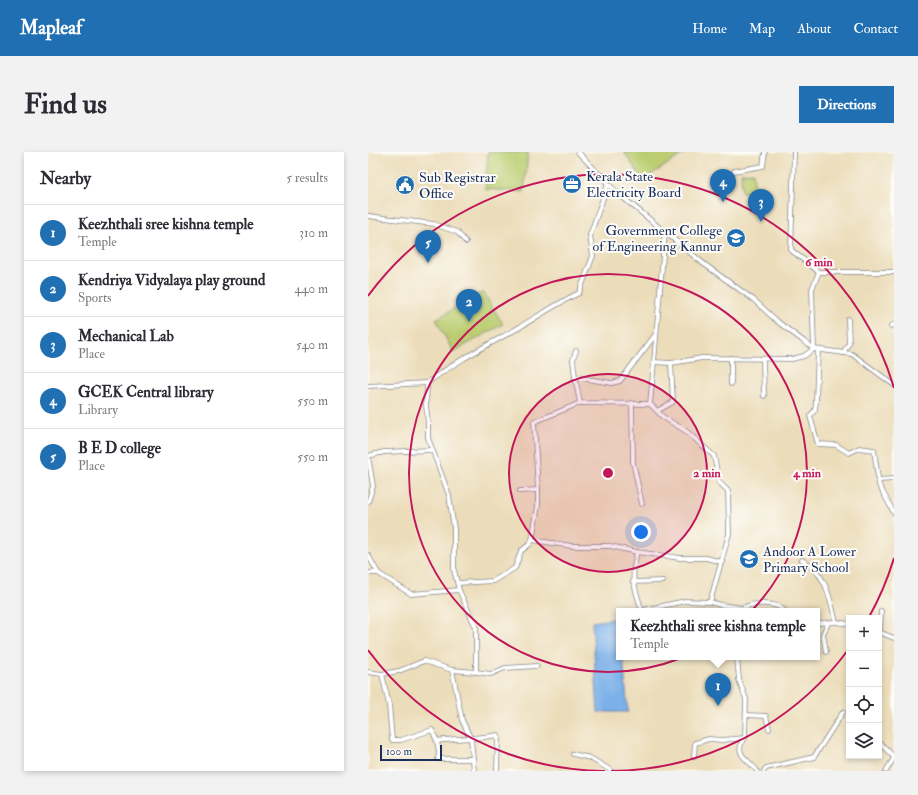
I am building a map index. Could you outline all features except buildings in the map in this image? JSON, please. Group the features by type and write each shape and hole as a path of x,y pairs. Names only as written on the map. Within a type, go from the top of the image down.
{"street":[{"path":"578,152 608,184 704,264 754,300 778,322 816,349 852,354 892,384 894,378"},
{"path":"734,171 763,166 765,152"},
{"path":"794,152 791,250 820,272 894,272"},
{"path":"368,386 427,383 441,372 521,326 540,313 579,294 593,256 590,234 591,230 608,184"},
{"path":"368,216 434,224 457,232 466,242"},
{"path":"650,404 665,231"},
{"path":"820,272 812,289 816,349 816,407 810,416 818,444 836,445 848,453 859,448 874,450 878,480 894,513"},
{"path":"843,353 849,343 848,319"},
{"path":"575,377 612,383 620,381 656,333"},
{"path":"654,362 671,363 702,358 792,359 804,356 816,349"},
{"path":"576,352 573,360 580,403"},
{"path":"731,358 731,384"},
{"path":"763,359 764,396"},
{"path":"657,410 672,402 671,363"},
{"path":"427,383 426,405 428,438 431,450 441,471 449,495 454,529 454,570 459,590 474,623 476,672"},
{"path":"458,583 493,581 515,568 521,551 530,544 532,540 538,506 534,422 580,403 650,404 698,441 714,456 719,482 728,491 729,534 710,602"},
{"path":"632,403 633,462 642,504"},
{"path":"368,502 373,486 368,456 384,452 431,450"},
{"path":"878,480 894,479"},
{"path":"520,491 538,490"},
{"path":"532,540 572,546 610,546 637,552 680,558 706,558 722,562"},
{"path":"637,552 632,570 633,582 640,608"},
{"path":"368,555 378,573 411,594 459,590"},
{"path":"802,560 814,567 820,573 828,593 836,622"},
{"path":"368,573 378,573"},
{"path":"633,582 662,581"},
{"path":"654,608 685,601 710,602 734,608"},
{"path":"749,608 763,604 778,606 781,608"},
{"path":"881,611 881,615"},
{"path":"820,623 836,622 846,624"},
{"path":"826,652 823,634 828,623"},
{"path":"882,633 894,638"},
{"path":"737,660 739,680 746,699 746,735 739,751 757,771"},
{"path":"368,672 382,674 400,671 424,661 452,670 491,674 505,668 537,666"},
{"path":"452,670 462,720 471,740 474,771"},
{"path":"382,674 389,705 393,741 432,730 437,741 439,752 438,759 473,758"},
{"path":"764,771 766,768 814,757 843,712"},
{"path":"746,715 766,716 769,729"},
{"path":"437,741 465,737 471,740 498,736 496,771"},
{"path":"694,756 695,743 709,739 743,739"},
{"path":"882,745 894,758 886,771"},
{"path":"573,754 590,758 612,771"}],"green space":[{"path":"488,152 528,152 524,192 485,189"},
{"path":"624,152 686,152 643,180"},
{"path":"753,172 755,192 742,192 741,173"},
{"path":"483,292 503,324 453,352 436,319"}],"water":[{"path":"616,618 616,660 623,660 628,712 598,712 592,622"}],"place":[{"name":"Kerala State Electricity Board","path":"572,184"},
{"name":"Sub Registrar Office","path":"405,185"},
{"name":"GCEK Central library","path":"723,202"},
{"name":"Mechanical Lab","path":"761,222"},
{"name":"Government College of Engineering Kannur","path":"736,238"},
{"name":"B E D college","path":"428,263"},
{"name":"Kendriya Vidyalaya play ground","path":"469,322"},
{"name":"Andoor A Lower Primary School","path":"749,559"},
{"name":"Keezhthali sree kishna temple","path":"718,706"}]}
